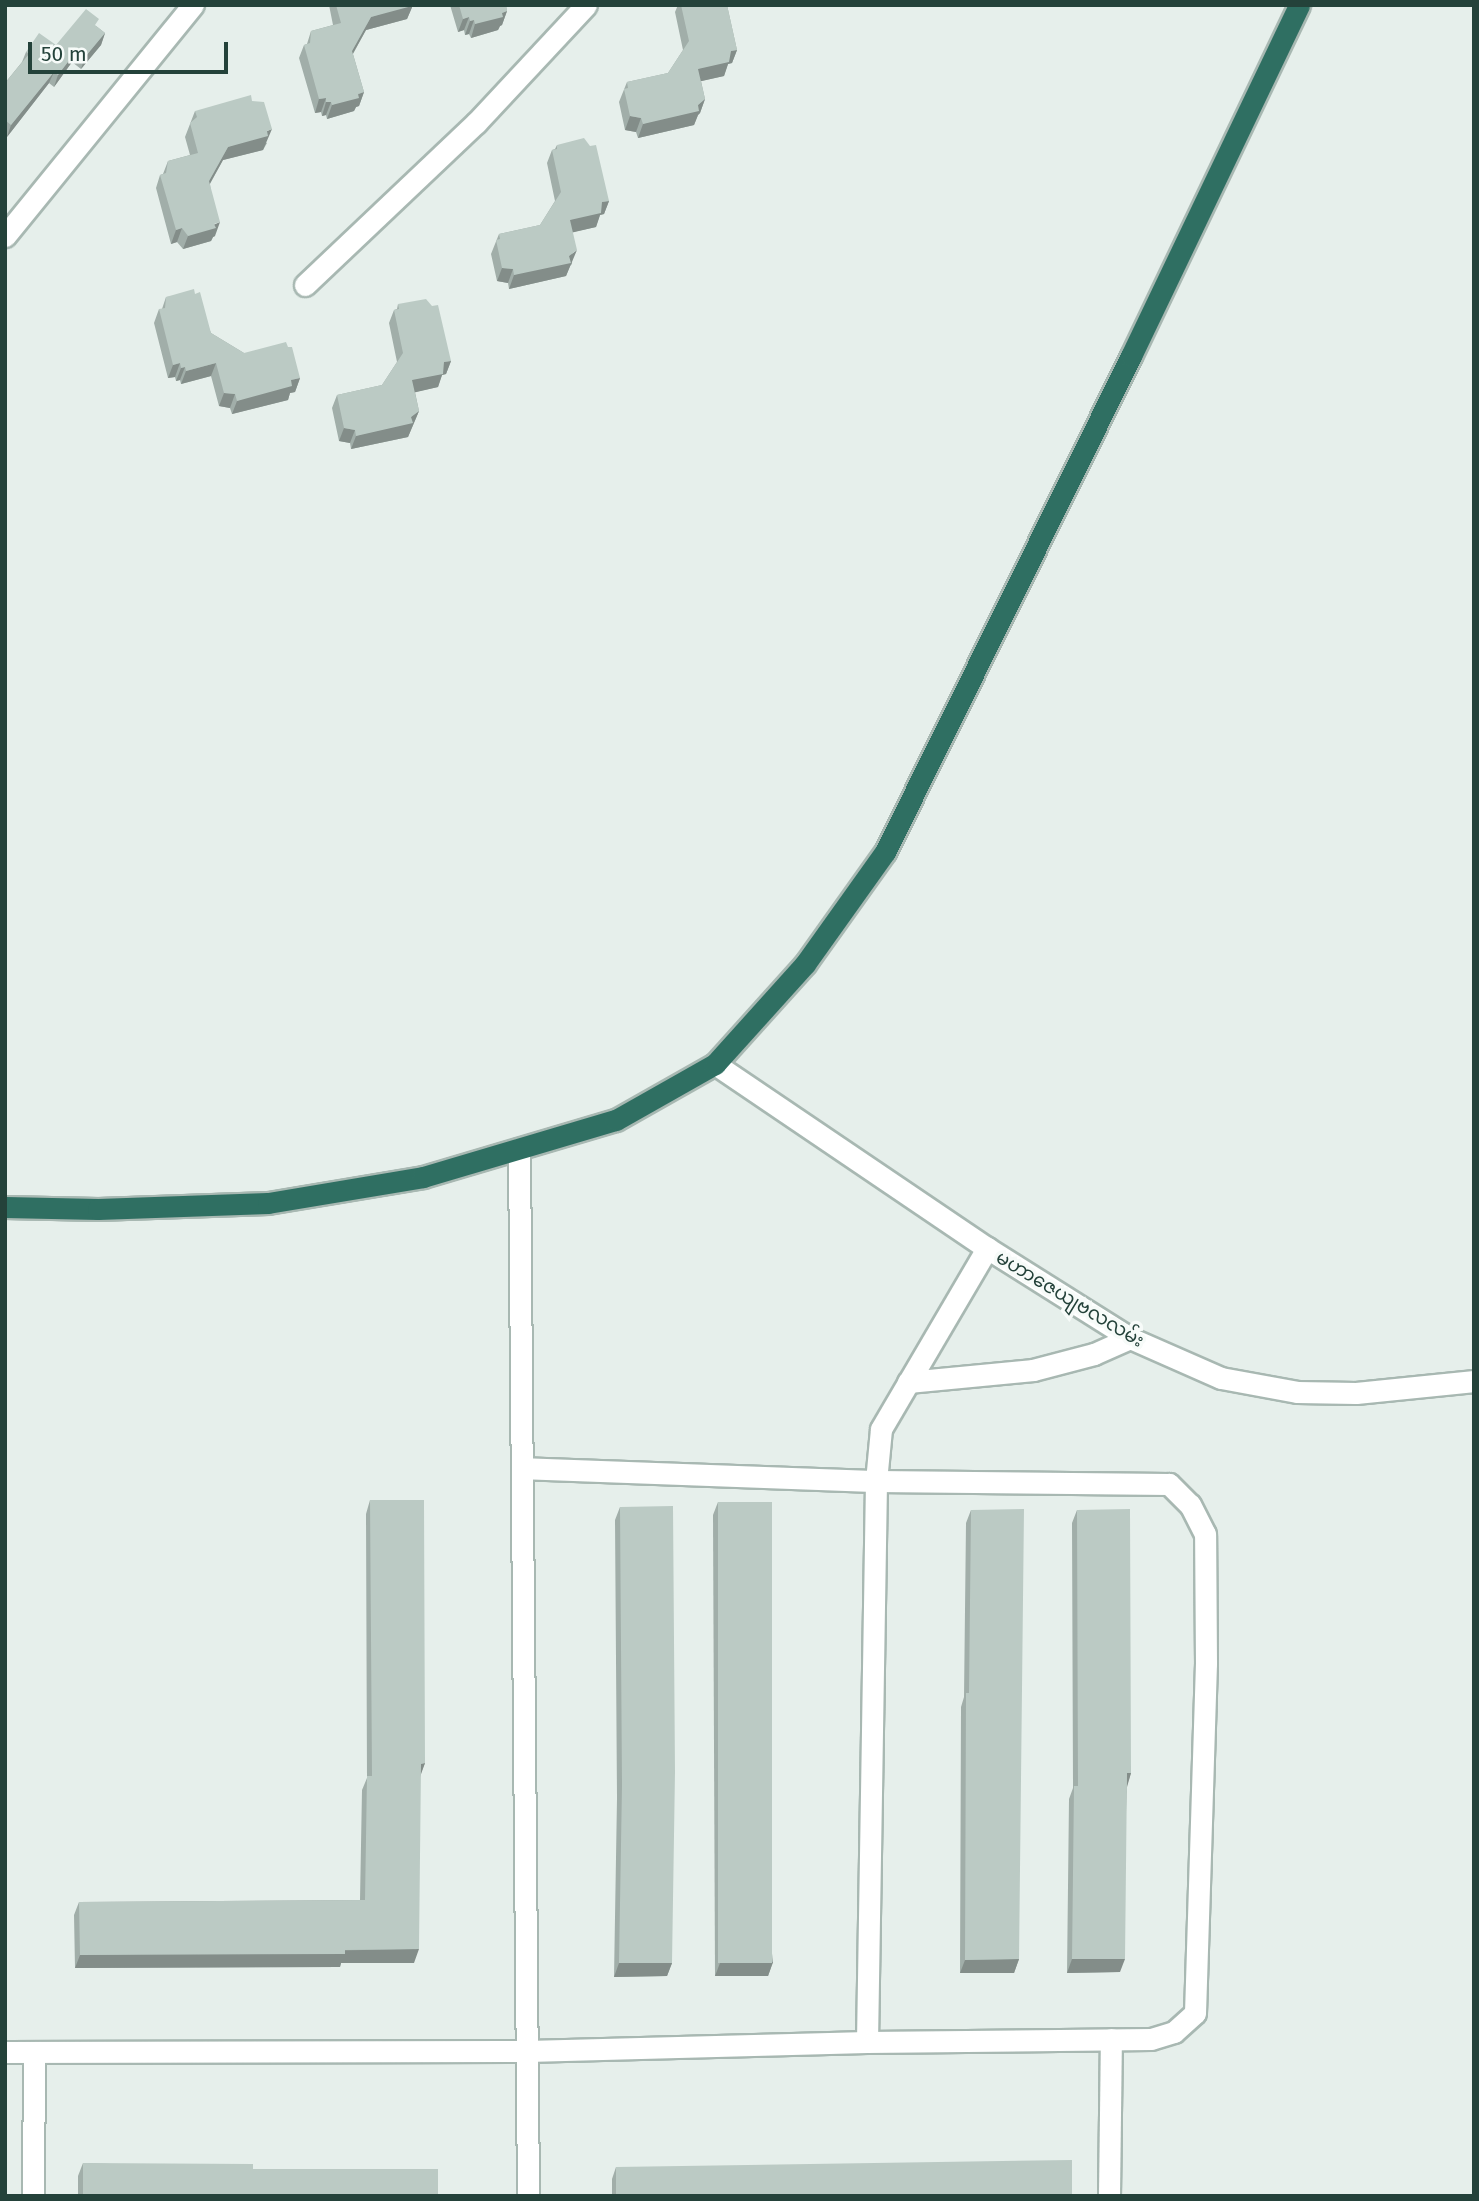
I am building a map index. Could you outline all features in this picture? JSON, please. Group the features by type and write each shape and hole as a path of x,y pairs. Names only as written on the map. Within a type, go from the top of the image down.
{"highway":[{"path":"5,1207 98,1209 268,1203 423,1177 616,1120 716,1064 805,964 885,852 1131,356 1299,5"}],"street":[{"path":"5,236 193,5"},
{"path":"305,285 475,123 586,5"},
{"name":"မဟာဇေယျဗလလမ်း","path":"716,1064 987,1248 1130,1338 1221,1378 1297,1392 1356,1393 1474,1381"},
{"path":"519,1149 528,2196"},
{"path":"867,2042 876,1481 881,1429 987,1248"},
{"path":"908,1382 1032,1370 1094,1354 1130,1338"},
{"path":"5,2052 527,2051 867,2042 1151,2039 1174,2032 1195,2013 1206,1663 1205,1534 1190,1504 1169,1484 876,1481 522,1468"},
{"path":"1109,2196 1111,2039"},
{"path":"33,2196 34,2052"}],"building":[{"path":"336,5 412,6 371,17 352,51 364,92 358,94 359,98 332,105 331,102 326,102 326,98 319,99 304,45 310,43 311,31 341,23"},
{"path":"459,5 506,5 507,11 502,13 503,17 475,24 469,17 463,19"},
{"path":"681,5 727,5 737,50 731,51 729,62 698,69 705,99 698,105 699,111 643,124 641,118 630,116 624,89 628,88 627,82 668,73 689,41"},
{"path":"86,9 99,19 95,25 105,33 85,57 77,50 58,75 54,72 11,125 5,120 5,83 29,54 26,52 39,33 56,45"},
{"path":"251,95 252,101 264,102 272,129 267,131 268,136 228,147 209,181 220,222 214,224 216,228 188,236 182,228 176,230 160,175 166,173 168,161 198,153 190,123 197,117 195,111"},
{"path":"584,138 590,146 596,145 609,201 602,202 601,213 570,220 577,250 569,256 571,263 514,275 513,269 502,268 496,240 500,239 499,234 540,225 561,192 552,150 557,149 557,145"},
{"path":"194,289 195,294 200,292 211,333 244,353 286,342 288,347 292,347 300,378 291,380 292,386 237,401 235,394 224,393 216,363 186,371 185,367 181,368 180,363 173,365 159,309 165,308 166,297"},
{"path":"426,299 432,306 438,305 451,361 444,362 443,374 412,380 419,411 411,417 413,423 356,436 355,430 344,428 337,395 382,385 403,353 394,310 399,309 398,304"},
{"path":"370,1500 424,1500 425,1763 421,1764 419,1949 345,1950 345,1954 80,1955 79,1902 365,1900 367,1776 372,1776"},
{"path":"718,1502 772,1502 772,1963 718,1963"},
{"path":"673,1506 675,1772 672,1963 619,1963 622,1785 620,1507"},
{"path":"1024,1509 1019,1959 965,1960 966,1693 969,1693 971,1510"},
{"path":"1130,1509 1131,1773 1127,1773 1125,1959 1072,1959 1074,1786 1078,1786 1077,1510"},
{"path":"1072,2160 1072,2196 616,2196 616,2167"},
{"path":"83,2163 253,2164 253,2169 438,2169 438,2196 83,2196"}]}
